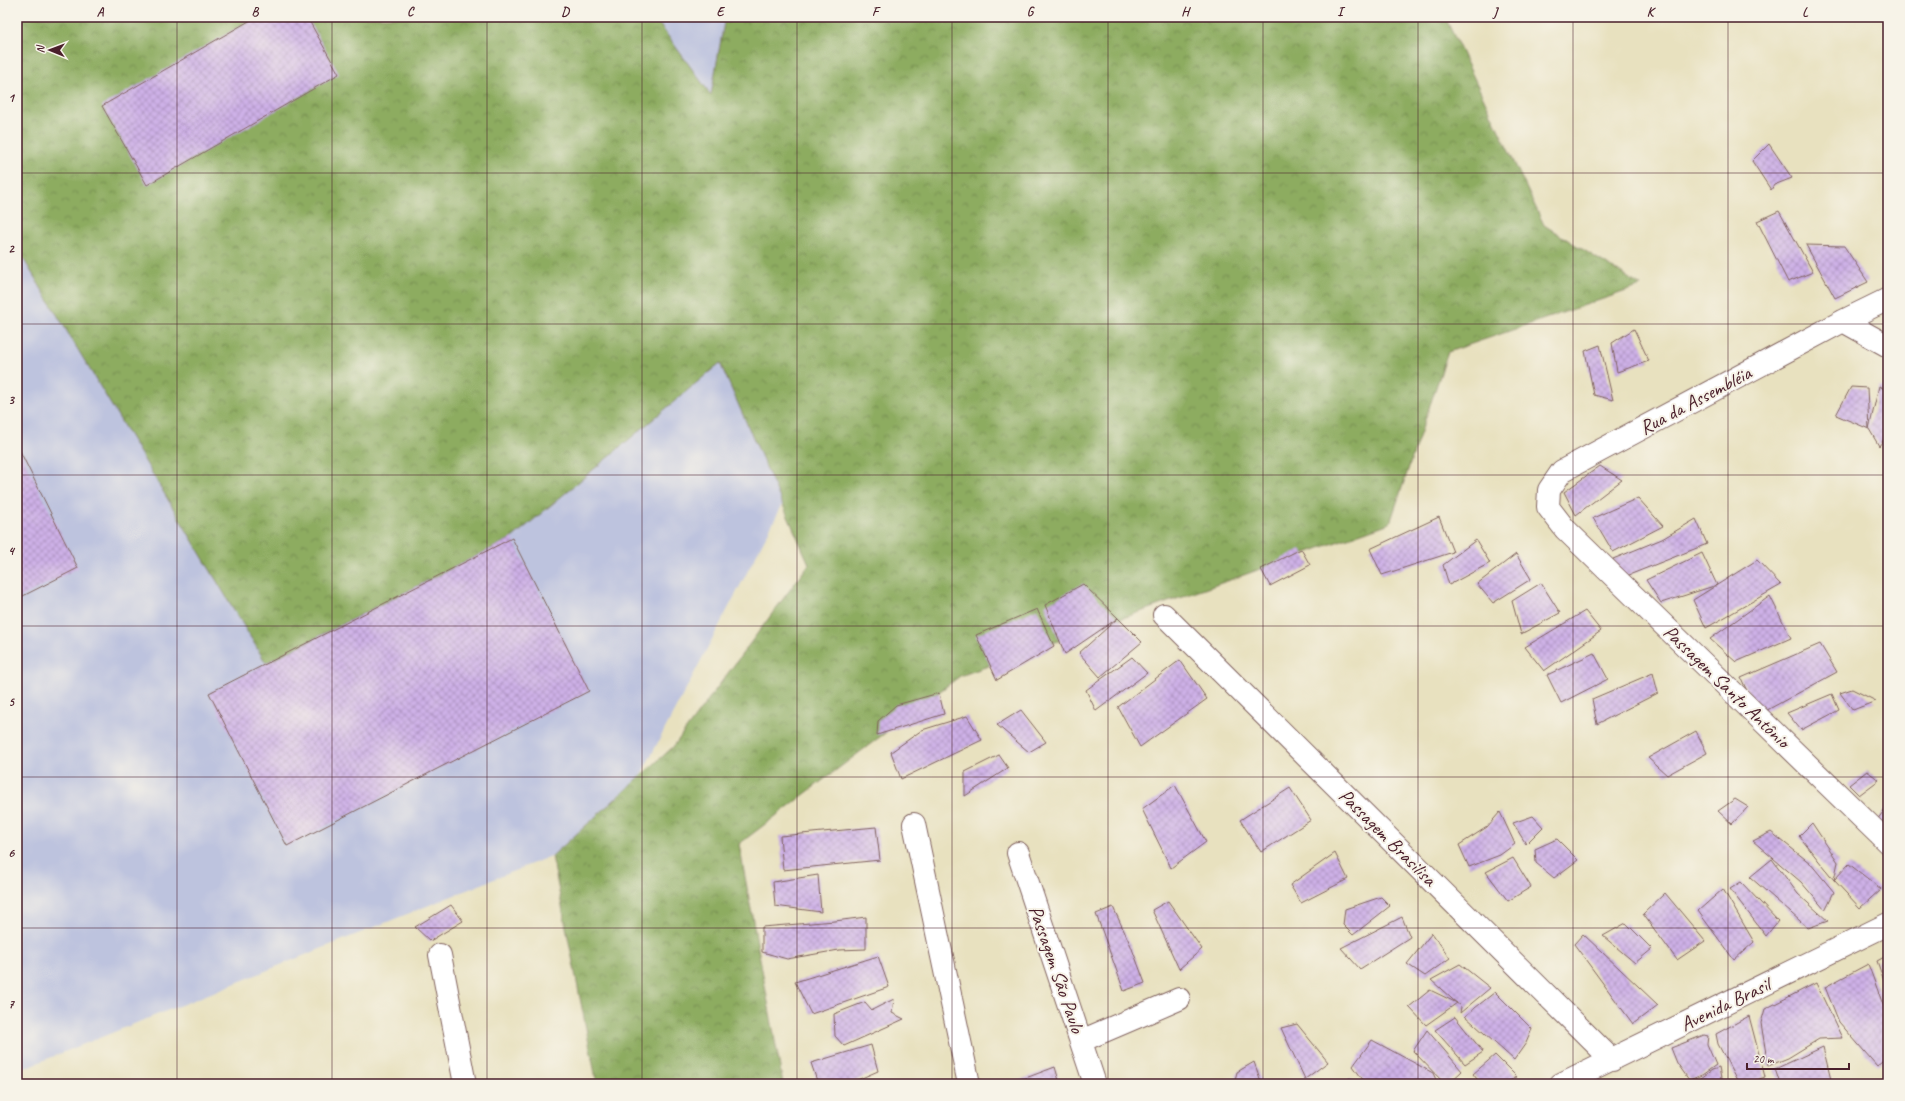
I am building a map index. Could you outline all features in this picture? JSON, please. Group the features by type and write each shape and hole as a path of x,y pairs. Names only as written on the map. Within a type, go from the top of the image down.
{"street":[{"name":"Rua da Assembléia","path":"1565,529 1548,507 1548,490 1562,471 1843,320 1888,299"},
{"path":"1843,320 1888,346"},
{"name":"Passagem Santo Antônio","path":"1565,529 1888,843"},
{"name":"Passagem Brasilisa","path":"1164,615 1612,1060"},
{"path":"914,824 969,1084"},
{"name":"Passagem São Paulo","path":"1018,853 1095,1084"},
{"name":"Avenida Brasil","path":"1561,1084 1888,924"},
{"path":"440,954 465,1084"},
{"path":"1081,1041 1179,999"}],"shaded area":[{"path":"17,17 1038,17 611,832 17,1071"}],"green space":[{"path":"17,17 654,17 711,95 725,17 1445,17 1544,225 1641,286 1448,352 1390,523 960,676 739,844 783,1084 597,1084 552,856 673,747 809,564 720,363 512,538 266,663 17,248"}],"building":[{"path":"256,17 307,17 339,74 147,185 102,106"},
{"path":"1769,144 1792,178 1774,185 1771,190 1752,161"},
{"path":"1779,211 1813,272 1788,282 1757,221"},
{"path":"1806,245 1844,246 1868,282 1835,298"},
{"path":"1634,329 1649,361 1617,372 1612,343"},
{"path":"1600,345 1613,400 1594,395 1585,351"},
{"path":"1879,386 1888,391 1888,434 1879,446 1869,429"},
{"path":"1851,387 1867,388 1869,429 1836,415"},
{"path":"17,445 78,568 17,599"},
{"path":"1600,466 1622,480 1576,515 1564,492"},
{"path":"1638,498 1663,526 1613,552 1593,518"},
{"path":"1439,517 1453,552 1382,575 1370,549"},
{"path":"1696,519 1707,544 1624,577 1624,583 1613,559 1662,539"},
{"path":"512,538 589,691 287,846 209,693"},
{"path":"1476,540 1490,563 1449,585 1443,565"},
{"path":"1301,549 1310,565 1270,586 1261,569"},
{"path":"1702,553 1717,585 1661,603 1646,580"},
{"path":"1516,554 1531,579 1493,603 1477,584"},
{"path":"1757,560 1781,585 1706,628 1693,600"},
{"path":"1541,583 1560,613 1521,634 1512,601"},
{"path":"1083,584 1118,618 1065,654 1045,605"},
{"path":"1770,596 1791,638 1736,662 1710,639"},
{"path":"1037,609 1054,646 997,680 976,635"},
{"path":"1585,611 1601,631 1544,671 1525,647"},
{"path":"1118,618 1142,642 1100,677 1079,653"},
{"path":"1820,644 1837,672 1758,715 1741,678"},
{"path":"1594,653 1608,679 1561,703 1547,675"},
{"path":"1132,657 1147,673 1096,711 1086,690"},
{"path":"1180,660 1207,699 1140,747 1118,707"},
{"path":"1653,673 1658,693 1597,724 1592,699"},
{"path":"1852,689 1876,701 1853,710 1840,693"},
{"path":"939,693 944,714 877,735 878,721 896,705"},
{"path":"1832,694 1839,710 1801,730 1787,713"},
{"path":"1021,710 1046,742 1029,752 997,725"},
{"path":"967,716 982,740 901,779 891,752 922,730"},
{"path":"1696,731 1707,753 1667,775 1648,758"},
{"path":"999,755 1008,768 965,796 965,772"},
{"path":"1867,771 1879,780 1859,795 1849,785"},
{"path":"1175,785 1206,842 1171,868 1142,809"},
{"path":"1290,788 1311,820 1261,852 1240,820"},
{"path":"1735,799 1748,807 1732,824 1718,811"},
{"path":"1888,805 1888,842 1872,827"},
{"path":"1500,812 1515,844 1500,855 1469,867 1459,845 1487,827"},
{"path":"1533,816 1543,827 1526,844 1513,823"},
{"path":"1812,823 1838,862 1834,880 1799,836"},
{"path":"876,827 880,860 783,870 780,836"},
{"path":"1771,832 1810,863 1834,892 1825,910 1801,882 1753,841"},
{"path":"1557,839 1578,860 1554,878 1536,863 1535,849"},
{"path":"1335,853 1348,879 1301,903 1290,885"},
{"path":"1513,858 1531,887 1508,901 1486,872"},
{"path":"1772,859 1798,894 1828,921 1808,928 1750,877"},
{"path":"1849,864 1881,889 1860,908 1834,880"},
{"path":"818,875 821,912 775,906 773,882"},
{"path":"1741,882 1778,921 1766,936 1730,889"},
{"path":"1723,889 1754,942 1734,960 1698,911"},
{"path":"1665,893 1705,941 1677,960 1643,914"},
{"path":"1381,897 1390,906 1353,935 1343,925 1345,909"},
{"path":"1168,901 1202,949 1179,969 1152,910"},
{"path":"451,905 463,921 430,941 415,927"},
{"path":"1113,907 1131,946 1145,983 1124,991 1096,914"},
{"path":"866,917 866,949 839,950 787,959 762,952 762,927"},
{"path":"1402,917 1410,937 1360,969 1341,948"},
{"path":"1626,923 1652,949 1635,963 1603,936"},
{"path":"1432,933 1450,958 1425,976 1407,964"},
{"path":"1583,934 1658,1005 1633,1024 1574,944"},
{"path":"1888,955 1888,992 1877,961"},
{"path":"878,956 889,987 811,1014 795,982"},
{"path":"1460,964 1490,988 1460,1013 1461,1007 1431,980"},
{"path":"1868,964 1888,1018 1888,1057 1877,1066 1839,1022 1825,987"},
{"path":"1816,983 1842,1038 1819,1039 1788,1058 1768,1066 1761,1023 1765,1009"},
{"path":"1430,990 1457,1003 1426,1025 1409,1007"},
{"path":"1495,992 1532,1029 1526,1043 1514,1060 1465,1016"},
{"path":"894,999 892,1013 904,1019 844,1046 835,1036 834,1014 865,1002 872,1010"},
{"path":"1749,1016 1765,1077 1745,1084 1739,1084 1718,1044 1716,1034"},
{"path":"1455,1017 1483,1052 1465,1064 1435,1030"},
{"path":"1297,1024 1328,1062 1305,1079 1281,1028"},
{"path":"1427,1030 1462,1071 1448,1084 1445,1084 1413,1051"},
{"path":"1704,1035 1708,1036 1707,1044 1716,1065 1702,1075 1689,1080 1677,1063 1671,1048"},
{"path":"1372,1040 1433,1073 1438,1084 1366,1084 1353,1066"},
{"path":"871,1045 878,1071 848,1084 818,1084 811,1063"},
{"path":"1823,1047 1832,1084 1780,1084 1775,1069"},
{"path":"1495,1055 1517,1077 1504,1084 1481,1084 1473,1074"},
{"path":"1254,1062 1262,1084 1234,1084 1237,1072"},
{"path":"1055,1067 1060,1084 1015,1084 1015,1082"},
{"path":"1719,1068 1722,1084 1693,1084 1712,1070"},
{"path":"1350,1078 1355,1084 1341,1084"}]}
